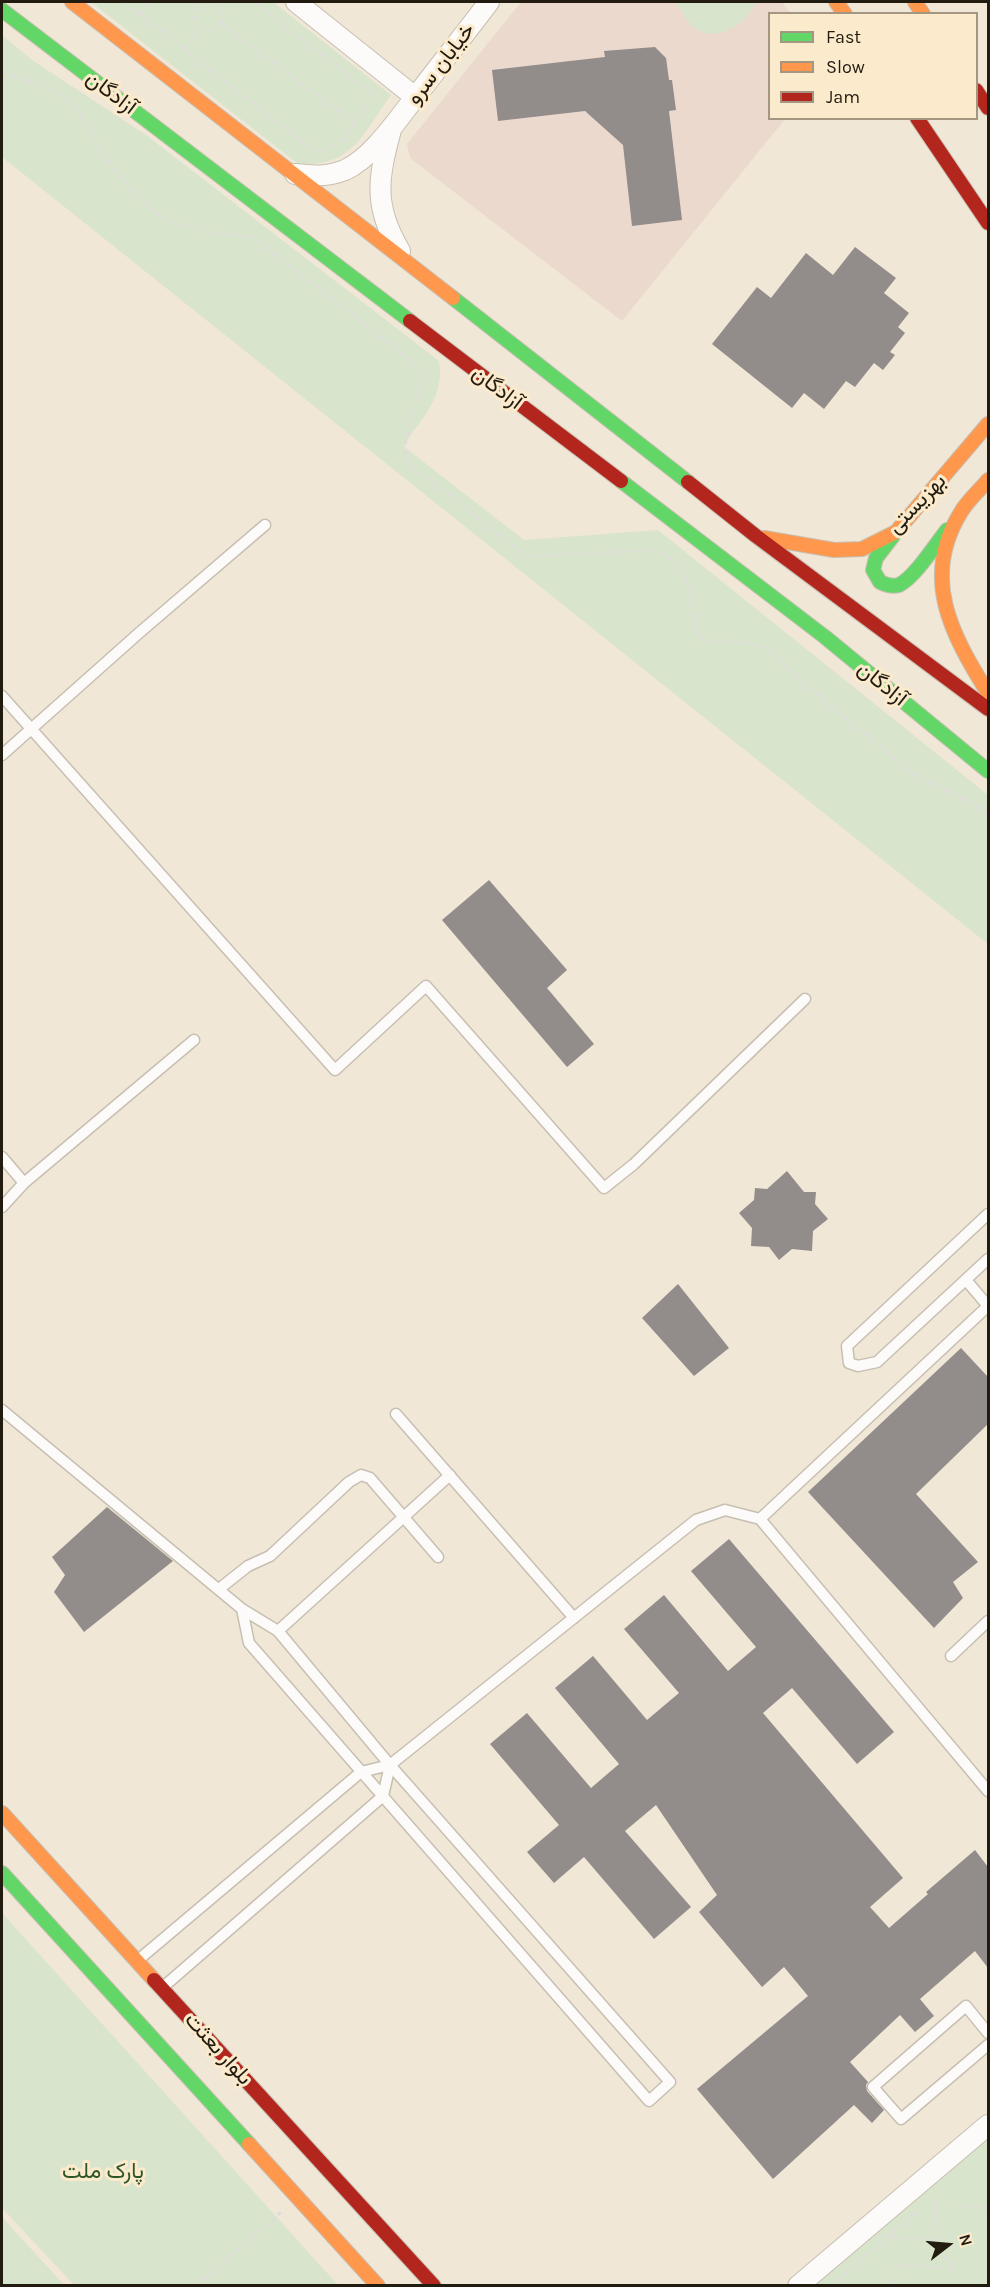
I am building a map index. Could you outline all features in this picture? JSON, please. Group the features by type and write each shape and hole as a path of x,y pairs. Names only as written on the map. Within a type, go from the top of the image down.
{"main road":[{"name":"آزادگان","path":"72,2 756,536 988,709"},
{"name":"آزادگان","path":"2,10 825,637 988,771"},
{"path":"978,93 988,108"},
{"path":"918,120 988,223"},
{"name":"بهزیستی","path":"756,536 834,550 862,549 896,532 988,424"},
{"path":"896,532 873,560 873,572 884,585 896,586 906,580 988,480"},
{"path":"960,514 943,556 942,602 956,640 988,693"},
{"name":"بلوار بعثت","path":"2,1813 434,2286"},
{"name":"بلوار بعثت","path":"2,1873 378,2286"}],"street":[{"path":"296,2 415,97"},
{"name":"خیابان سرو","path":"295,174 317,177 347,169 365,156 392,126 489,2"},
{"name":"خیابان سرو","path":"392,126 381,168 379,193 385,220 404,259"},
{"path":"798,2286 988,2125"}],"lane":[{"path":"2,755 30,728 265,525"},
{"path":"2,696 335,1070 426,986 604,1188 634,1164 805,999"},
{"path":"2,1207 24,1183 194,1040"},
{"path":"2,1157 24,1183"},
{"path":"988,1214 847,1346 849,1363 858,1366 878,1362 988,1259"},
{"path":"760,1519 988,1306 966,1280"},
{"path":"2,1410 242,1609 278,1631 390,1765 670,2082 649,2101 249,1643 242,1609"},
{"path":"396,1414 574,1618"},
{"path":"219,1589 248,1566 270,1556 349,1482 362,1475 370,1478 438,1557"},
{"path":"278,1631 450,1475"},
{"path":"137,1961 361,1772 390,1765 696,1520 725,1510 760,1519 988,1791"},
{"path":"951,1656 988,1621"},
{"path":"162,1988 382,1796 390,1765"},
{"path":"988,2033 966,2007 873,2086 901,2119 988,2045"}],"path":[{"path":"124,2 310,148 321,151 332,148 344,139 365,111 369,92 255,2"},
{"path":"141,14 149,2"},
{"path":"192,2 198,6"},
{"path":"205,2 198,6 195,19 201,27 212,30 221,23 223,11 213,2"},
{"path":"221,23 356,124"},
{"path":"185,49 201,27"},
{"path":"2,73 43,86 61,95 77,111 122,180 164,219 212,233 253,237 413,362 421,373 421,383 405,445 407,458 416,468 521,552 532,556 652,550 665,554 679,566 691,591 699,636 704,641 760,645 773,651 791,674 918,778 970,802 988,816"},
{"path":"894,2286 896,2265 956,2268 934,2241 937,2193 929,2200"},
{"path":"196,2286 297,2198"},
{"path":"957,2205 988,2208"},
{"path":"831,2286 921,2207"},
{"path":"889,2236 934,2241"}],"shaded area":[{"path":"521,2 782,2 789,12 768,12 768,120 784,120 622,321 410,158 407,144"}],"green space":[{"path":"91,2 273,2 391,95 363,135 343,155 331,161 315,164 297,163"},
{"path":"676,2 756,2 752,10 737,25 719,33 709,34 691,25"},
{"path":"2,35 32,60 146,135 439,361 439,386 435,396 403,446 524,540 658,530 988,795 988,944 2,157"},
{"name":"پارک ملت","path":"2,1913 338,2285 74,2285 2,2208"},
{"path":"988,2126 988,2285 798,2285"},
{"path":"2,2217 64,2285 2,2285"}],"building":[{"path":"655,47 666,58 669,80 672,80 676,110 669,111 682,220 632,226 623,145 585,111 498,121 492,70 605,57 604,51"},
{"path":"855,247 896,278 884,293 909,313 898,327 905,333 890,352 895,355 883,370 874,363 855,387 846,381 824,409 804,393 792,408 712,344 757,287 771,298 806,253 833,275"},
{"path":"489,880 567,970 547,988 594,1044 567,1067 442,920"},
{"path":"787,1171 804,1192 816,1192 815,1204 828,1219 813,1231 812,1251 792,1249 779,1260 769,1247 751,1246 752,1228 739,1213 754,1200 755,1188 767,1189"},
{"path":"678,1284 729,1348 694,1376 642,1318"},
{"path":"961,1348 988,1377 988,1424 916,1494 978,1562 953,1582 963,1598 934,1628 808,1492"},
{"path":"107,1507 173,1561 84,1632 54,1592 65,1575 52,1557"},
{"path":"729,1539 894,1732 857,1764 792,1688 763,1713 903,1878 870,1907 889,1928 928,1894 926,1892 975,1850 988,1867 988,1968 975,1951 920,1999 934,2016 915,2032 900,2015 850,2062 868,2082 867,2091 884,2110 872,2123 854,2105 773,2179 697,2089 808,1996 784,1967 762,1987 699,1912 717,1895 656,1805 625,1831 691,1907 654,1939 584,1857 554,1883 527,1852 559,1825 490,1744 527,1713 591,1788 619,1764 555,1688 593,1656 647,1720 679,1693 624,1629 664,1595 728,1671 756,1647 691,1571"}],"traffic: fast":[{"path":"2,10 410,321"},
{"path":"453,298 688,482"},
{"path":"621,481 825,637 988,771"},
{"path":"893,536 876,558 873,570 880,582 894,586 912,575 947,530"},
{"path":"2,1873 249,2144"}],"traffic: slow":[{"path":"72,2 453,298"},
{"path":"836,2 844,12"},
{"path":"915,2 922,12"},
{"path":"764,538 834,550 862,549 896,532 988,424"},
{"path":"988,480 961,512 949,536 943,560 942,583 953,628 988,693"},
{"path":"2,1813 154,1980"},
{"path":"249,2144 378,2286"}],"traffic: jam":[{"path":"978,93 988,108"},
{"path":"918,120 988,223"},
{"path":"410,321 621,481"},
{"path":"688,482 756,536 988,709"},
{"path":"154,1980 434,2286"}]}
